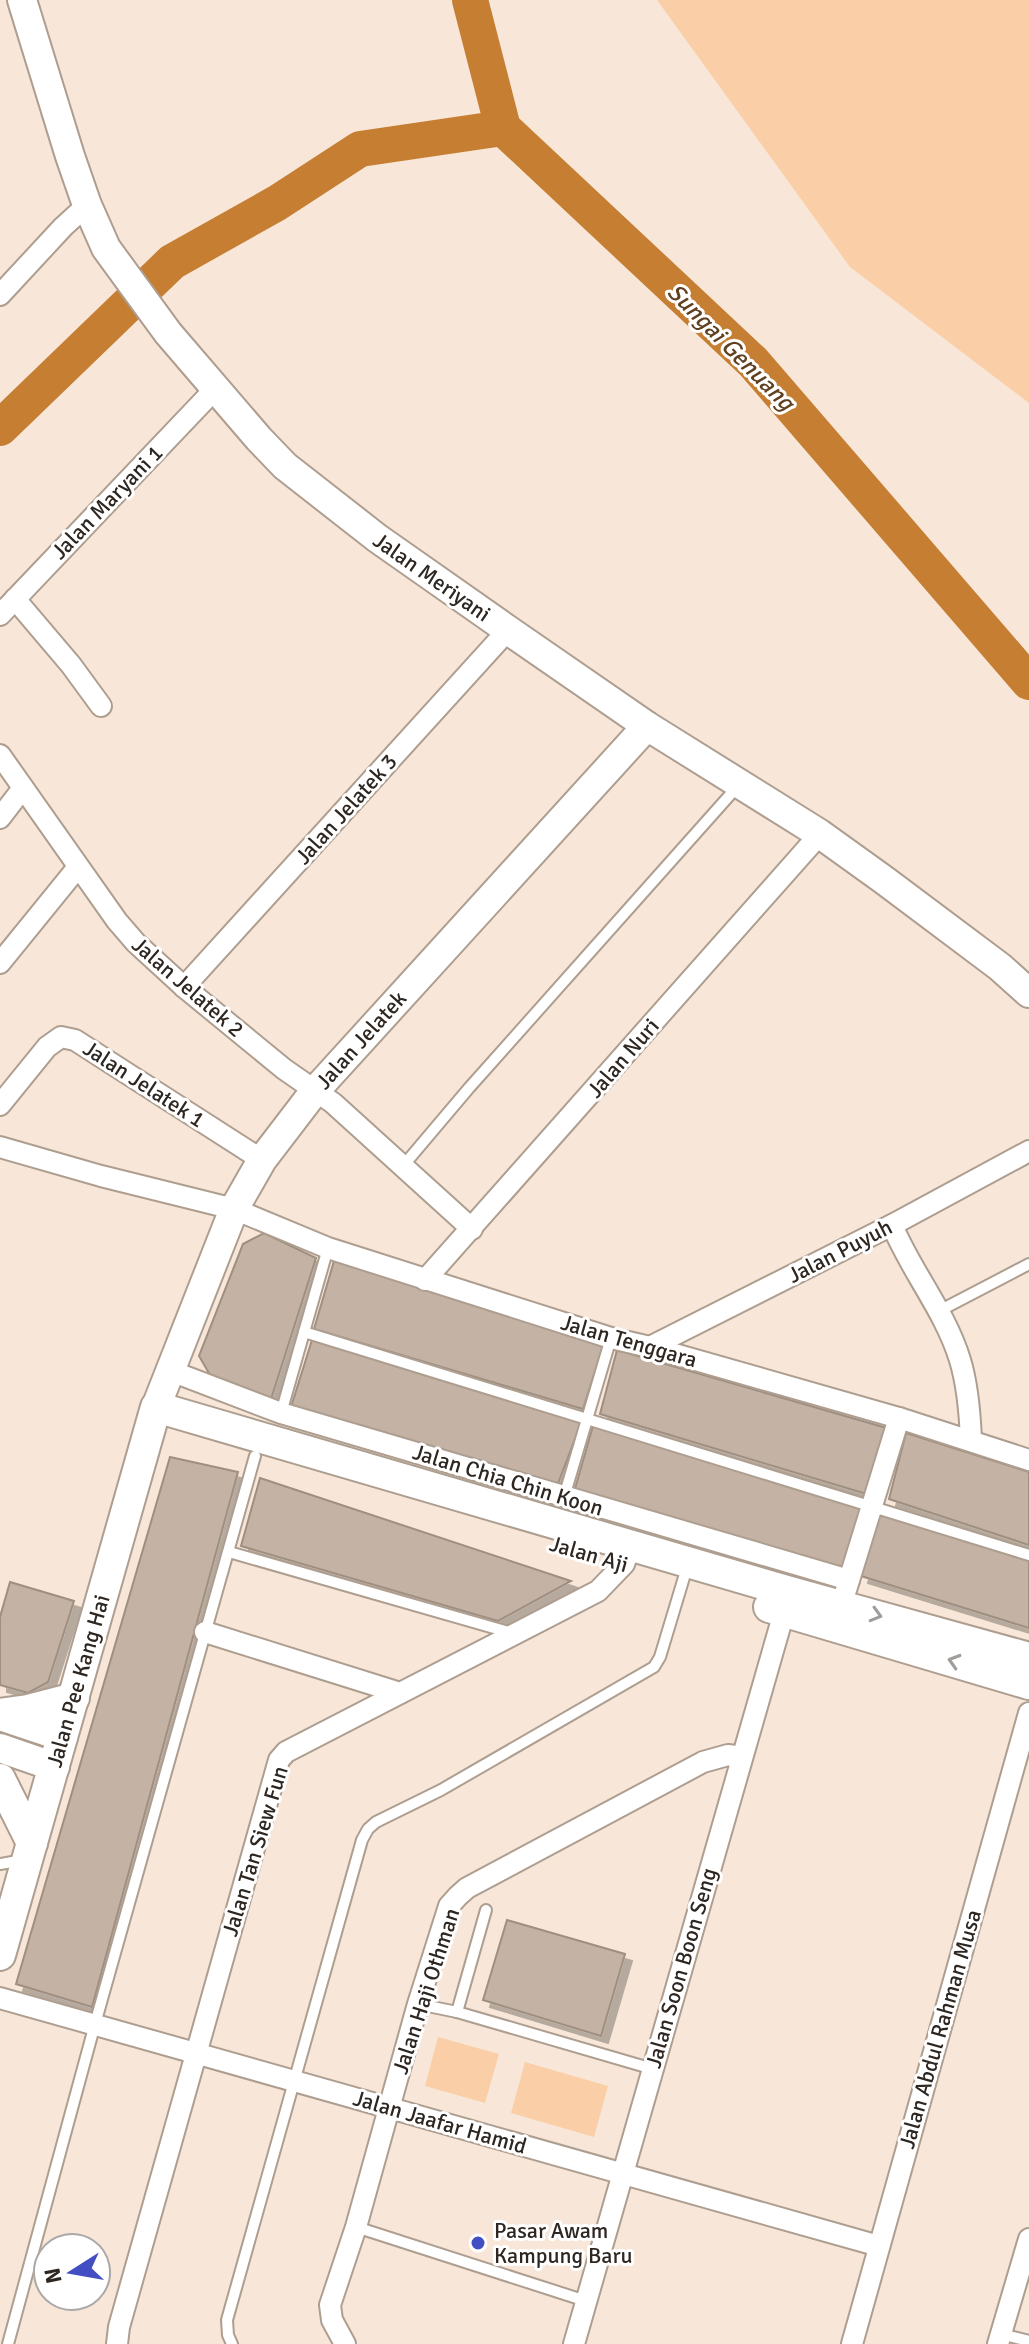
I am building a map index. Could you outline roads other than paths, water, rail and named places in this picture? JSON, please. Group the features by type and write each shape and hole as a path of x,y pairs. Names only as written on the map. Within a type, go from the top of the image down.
{"main road":[{"name":"Jalan Aji","path":"153,1416 270,1436 627,1555 787,1602 842,1604 1029,1658"},
{"name":"Jalan Pee Kang Hai","path":"0,1955 19,1857 55,1767 153,1416"},
{"name":"Jalan Aji","path":"842,1604 1029,1684"},
{"path":"0,1715 74,1698"},
{"path":"0,1779 19,1857"}],"street":[{"name":"Jalan Meriyani","path":"22,0 87,205 106,248 168,333 259,439 308,484 377,538 647,726 820,834 977,950 1029,993"},
{"path":"0,295 87,205"},
{"name":"Jalan Maryani 1","path":"0,615 215,389"},
{"path":"15,599 101,706"},
{"name":"Jalan Jelatek 3","path":"184,987 508,630"},
{"name":"Jalan Jelatek","path":"153,1416 234,1209 262,1160 314,1092 647,726"},
{"name":"Jalan Jelatek 2","path":"0,755 126,932 184,987 314,1092 333,1103 472,1229"},
{"path":"0,818 23,788"},
{"name":"Jalan Nuri","path":"425,1280 820,834"},
{"path":"0,963 78,867"},
{"name":"Jalan Jelatek 1","path":"0,1105 47,1047 61,1037 75,1040 262,1160"},
{"path":"0,1147 234,1209"},
{"name":"Jalan Puyuh","path":"650,1347 892,1225 1029,1151"},
{"name":"Jalan Tenggara","path":"234,1209 328,1248 425,1280 611,1338 899,1418 1029,1460"},
{"path":"892,1225 939,1311 960,1360 967,1391 971,1441"},
{"name":"Jalan Chia Chin Koon","path":"171,1371 270,1436 564,1497 842,1604"},
{"path":"842,1604 899,1418"},
{"name":"Jalan Tan Siew Fun","path":"117,2344 119,2327 279,1760 286,1752 598,1591 627,1555"},
{"name":"Jalan Soon Boon Seng","path":"574,2344 787,1602"},
{"path":"205,1632 400,1693"},
{"name":"Jalan Abdul Rahman Musa","path":"852,2344 1029,1713"},
{"path":"0,1715 63,1737"},
{"path":"0,1748 55,1767"},
{"name":"Jalan Haji Othman","path":"345,2344 332,2320 330,2305 356,2227 418,2004 449,1906 467,1888 703,1762 728,1755 742,1757"},
{"name":"Jalan Jaafar Hamid","path":"0,1998 879,2246"},
{"path":"1000,2339 1029,2239"}],"lane":[{"path":"403,1166 739,785"},
{"path":"8,2344 205,1632 304,1332 328,1248"},
{"path":"939,1311 1029,1264"},
{"path":"304,1332 1029,1555"},
{"path":"564,1497 611,1338"},
{"path":"229,1552 514,1634"},
{"path":"232,2344 227,2320 362,1840 368,1829 654,1667 660,1657 686,1572"},
{"path":"457,2012 486,1910"},
{"path":"418,2004 457,2012 653,2069"},
{"path":"356,2227 586,2301"},
{"path":"1000,2339 1029,2341"}],"waterway":[{"name":"Sungai Genuang","path":"470,0 503,128 753,362 1029,682"},
{"path":"0,428 172,262 277,203 360,149 503,128"}],"place":[{"name":"Pasar Awam Kampung Baru","path":"478,2243"}]}
